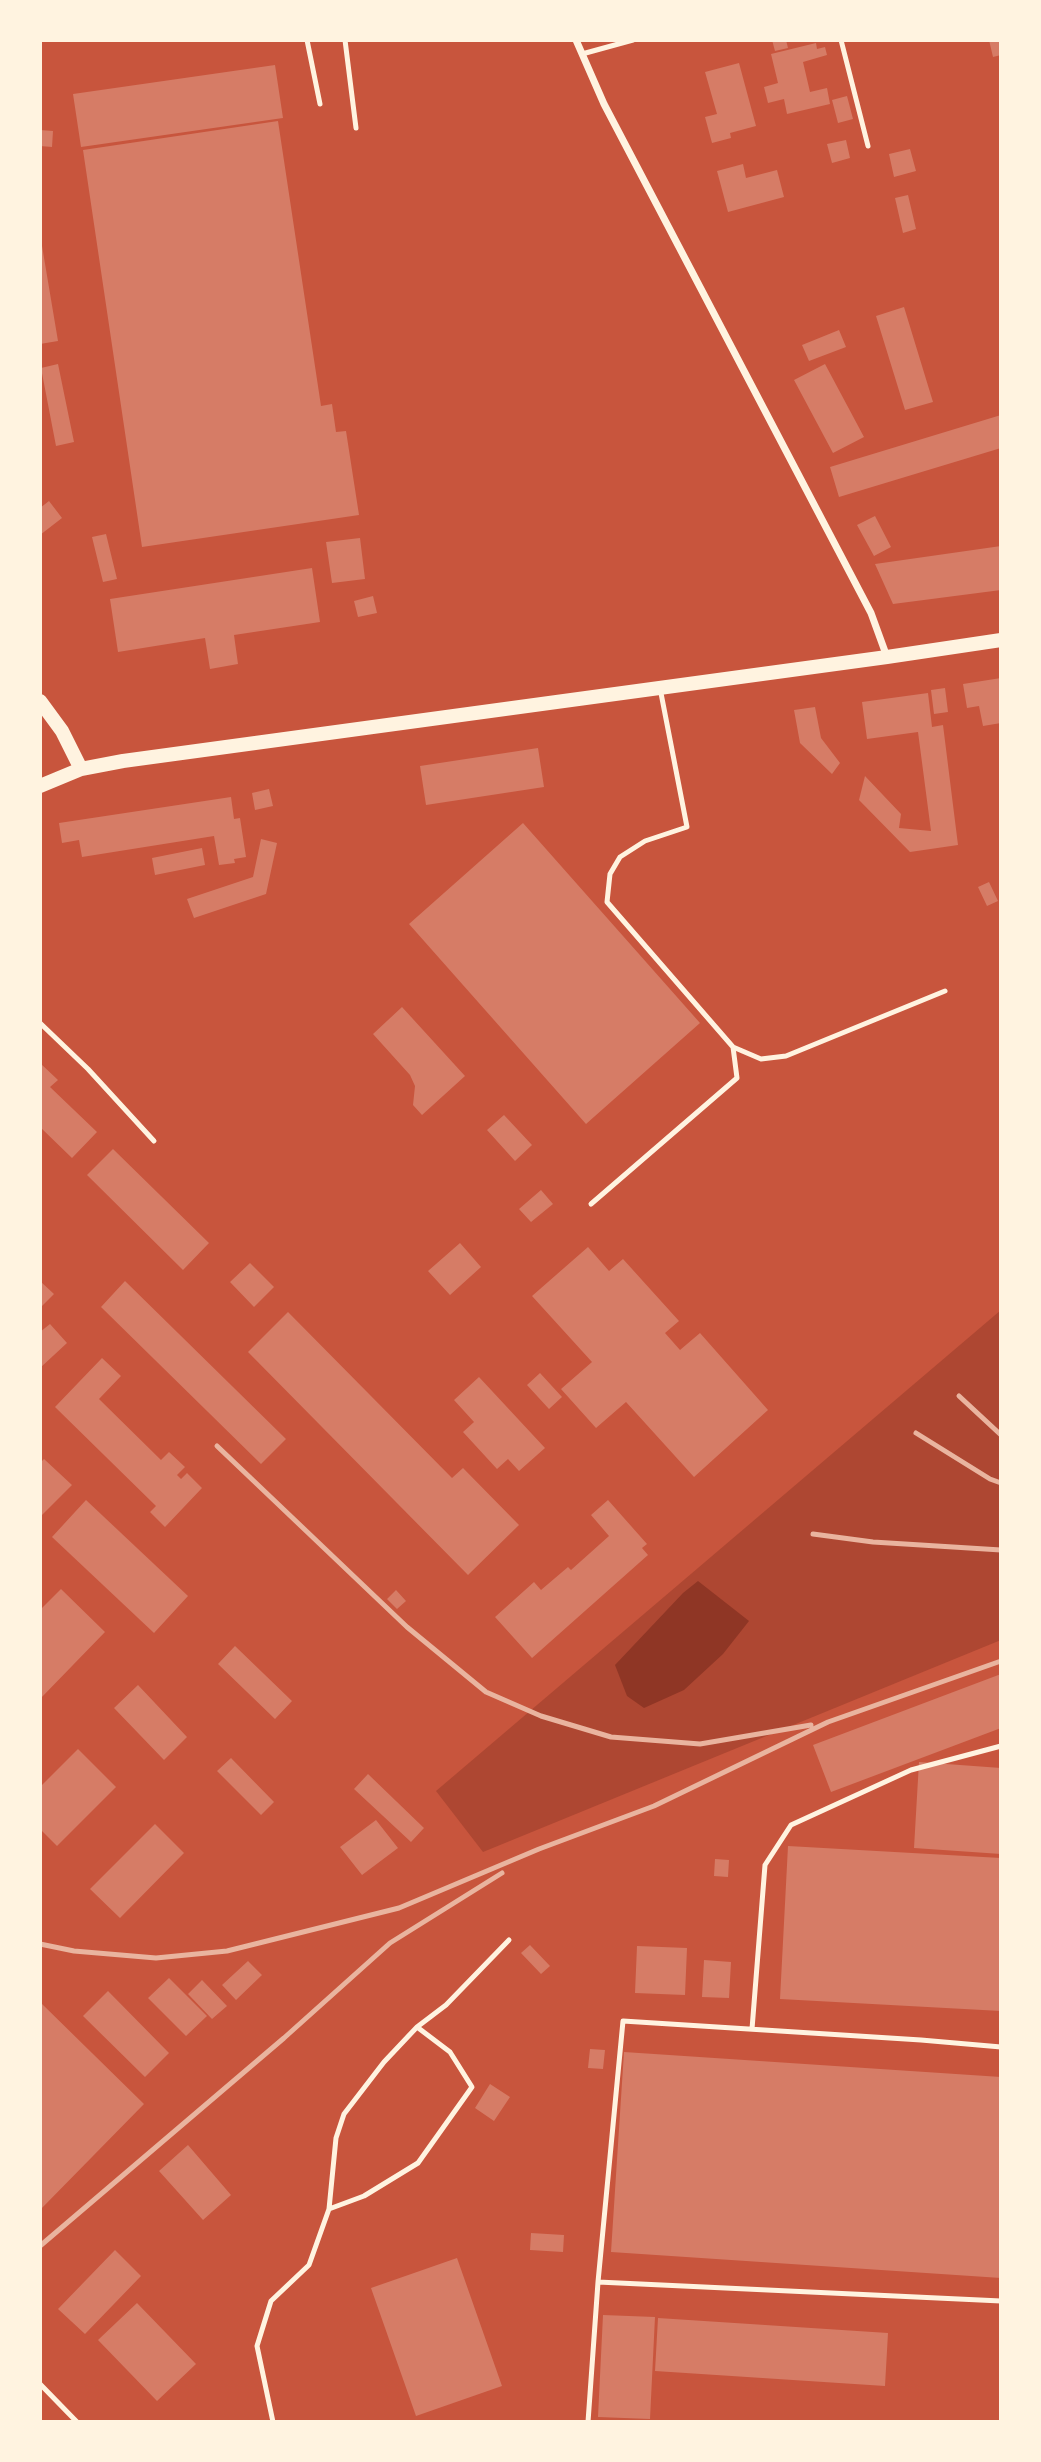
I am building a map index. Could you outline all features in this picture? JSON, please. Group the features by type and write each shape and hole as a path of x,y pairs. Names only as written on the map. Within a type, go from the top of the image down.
{"main road":[{"path":"40,786 81,769 123,761 1001,640"},
{"path":"40,701 62,731 81,769"}],"street":[{"path":"576,40 604,104 872,613 887,657"}],"lane":[{"path":"307,40 320,104"},
{"path":"345,40 356,128"},
{"path":"582,54 633,40"},
{"path":"841,40 869,146"},
{"path":"660,688 687,828 645,841 620,857 610,874 607,902 733,1047 761,1059 786,1056 945,991"},
{"path":"40,1023 88,1069 154,1141"},
{"path":"591,1204 737,1078 733,1047"},
{"path":"752,2029 765,1865 791,1825 911,1770 1001,1746"},
{"path":"273,2422 257,2346 271,2301 309,2265 329,2209 336,2138 344,2114 384,2062 417,2027 446,2005 509,1940"},
{"path":"588,2422 598,2282 623,2021 921,2039 1001,2047"},
{"path":"329,2209 364,2196 418,2163 472,2087 450,2052 417,2027"},
{"path":"598,2282 1001,2301"},
{"path":"40,2384 77,2422"}],"shaded area":[{"path":"1001,1310 1001,1640 483,1852 436,1791"},
{"path":"698,1581 749,1621 723,1654 684,1690 644,1708 627,1696 615,1665 683,1593"}],"building":[{"path":"772,40 786,40 788,48 775,51"},
{"path":"989,40 1001,40 1001,55 993,57"},
{"path":"816,43 817,49 825,47 827,55 803,62 810,92 827,88 830,104 787,114 784,99 768,103 764,87 778,83 771,54"},
{"path":"739,63 756,126 730,133 731,138 712,143 705,117 717,114 705,72"},
{"path":"275,65 283,118 81,147 73,94"},
{"path":"847,96 853,119 838,123 832,100"},
{"path":"278,121 321,406 332,404 336,432 346,431 359,515 142,547 83,150"},
{"path":"40,130 53,131 52,147 40,146"},
{"path":"846,140 850,158 832,163 827,144"},
{"path":"910,149 916,171 894,177 889,154"},
{"path":"743,164 746,178 777,170 784,197 728,212 717,171"},
{"path":"908,195 916,229 903,233 895,198"},
{"path":"40,234 58,341 40,344"},
{"path":"904,307 933,402 905,410 876,316"},
{"path":"839,330 846,347 809,361 802,345"},
{"path":"58,364 74,442 56,446 41,368"},
{"path":"825,364 864,437 833,453 794,380"},
{"path":"1001,415 1001,448 839,497 830,467"},
{"path":"49,501 62,518 40,535 40,508"},
{"path":"875,516 891,547 874,556 857,525"},
{"path":"106,534 117,579 103,582 92,537"},
{"path":"360,538 365,579 332,583 326,542"},
{"path":"1001,546 1001,590 893,604 875,564"},
{"path":"312,568 320,622 234,635 238,664 210,669 205,638 118,652 110,599"},
{"path":"373,596 377,613 358,617 354,601"},
{"path":"1001,678 1001,723 983,726 979,706 967,708 963,684"},
{"path":"945,688 948,712 934,714 931,690"},
{"path":"928,693 932,727 943,725 958,845 910,852 859,800 865,776 901,814 899,828 931,831 918,732 867,739 862,702"},
{"path":"815,707 821,738 840,763 832,774 800,743 794,710"},
{"path":"538,748 544,787 426,805 420,766"},
{"path":"269,789 273,806 255,810 252,793"},
{"path":"231,797 234,819 240,818 246,857 234,859 235,863 219,865 214,836 82,857 79,840 62,843 59,823"},
{"path":"523,823 700,1023 586,1124 409,924"},
{"path":"261,839 277,843 266,894 194,918 187,899 253,877"},
{"path":"202,848 205,865 155,875 152,858"},
{"path":"989,882 998,901 987,906 978,887"},
{"path":"402,1007 465,1076 422,1115 413,1105 415,1086 410,1075 373,1034"},
{"path":"40,1063 58,1080 50,1087 97,1132 72,1158 40,1127"},
{"path":"504,1115 532,1145 515,1161 487,1130"},
{"path":"113,1149 209,1243 183,1270 87,1175"},
{"path":"541,1190 553,1204 531,1222 519,1209"},
{"path":"460,1243 481,1267 450,1295 428,1271"},
{"path":"588,1247 609,1271 623,1259 679,1321 665,1333 680,1350 700,1333 768,1410 694,1477 626,1402 596,1428 561,1389 592,1362 532,1296"},
{"path":"250,1263 274,1287 254,1307 230,1282"},
{"path":"40,1281 54,1294 42,1306 40,1305"},
{"path":"125,1281 286,1439 261,1464 101,1307"},
{"path":"288,1312 452,1478 463,1468 519,1525 468,1575 248,1352"},
{"path":"50,1324 67,1343 40,1368 40,1332"},
{"path":"102,1358 121,1376 99,1399 161,1460 169,1452 185,1467 177,1475 181,1479 187,1473 202,1488 165,1527 150,1512 156,1506 55,1407"},
{"path":"540,1373 562,1397 549,1409 527,1385"},
{"path":"479,1377 545,1448 519,1471 508,1459 497,1469 463,1432 474,1422 454,1400"},
{"path":"44,1459 72,1485 40,1517 40,1463"},
{"path":"86,1500 188,1596 154,1633 52,1537"},
{"path":"608,1500 647,1544 642,1548 648,1555 532,1658 495,1617 534,1582 541,1590 568,1567 571,1570 609,1536 591,1515"},
{"path":"61,1589 105,1632 40,1699 40,1610"},
{"path":"396,1590 406,1601 397,1609 387,1599"},
{"path":"235,1646 292,1701 275,1719 218,1664"},
{"path":"1001,1674 1001,1728 831,1792 813,1745"},
{"path":"138,1685 187,1737 164,1760 114,1708"},
{"path":"78,1749 116,1787 57,1846 40,1829 40,1787"},
{"path":"231,1758 274,1802 261,1815 217,1771"},
{"path":"919,1762 1001,1768 1001,1854 914,1848"},
{"path":"368,1774 424,1828 411,1842 354,1789"},
{"path":"376,1820 398,1848 362,1875 340,1847"},
{"path":"155,1824 184,1853 120,1918 90,1889"},
{"path":"788,1846 1001,1858 1001,2011 780,1999"},
{"path":"715,1859 729,1860 728,1877 714,1876"},
{"path":"530,1945 550,1966 541,1974 521,1953"},
{"path":"637,1946 687,1948 685,1995 635,1993"},
{"path":"704,1960 731,1962 729,1998 702,1997"},
{"path":"248,1961 262,1975 236,2000 222,1985"},
{"path":"169,1978 207,2016 186,2036 148,1998"},
{"path":"202,1980 227,2006 212,2019 188,1994"},
{"path":"108,1991 169,2053 145,2077 83,2016"},
{"path":"40,2002 144,2104 40,2210"},
{"path":"590,2049 605,2050 603,2069 588,2068"},
{"path":"624,2052 1001,2077 1001,2278 611,2252"},
{"path":"490,2084 510,2097 494,2121 475,2108"},
{"path":"188,2145 231,2195 203,2220 159,2171"},
{"path":"531,2233 564,2235 563,2252 530,2250"},
{"path":"115,2250 141,2276 85,2334 58,2309"},
{"path":"457,2258 502,2386 416,2416 371,2288"},
{"path":"137,2303 196,2364 157,2401 98,2340"},
{"path":"603,2315 655,2317 650,2419 598,2417"},
{"path":"658,2318 888,2333 885,2386 655,2371"}],"railway":[{"path":"959,1396 1001,1435"},
{"path":"916,1433 990,1479 1001,1483"},
{"path":"217,1446 407,1627 486,1692 541,1716 611,1737 700,1744 811,1725"},
{"path":"813,1534 873,1542 1001,1550"},
{"path":"40,1944 74,1951 156,1958 227,1951 399,1908 539,1849 654,1806 828,1722 1001,1661"},
{"path":"40,2246 284,2038 390,1943 502,1873"}]}
